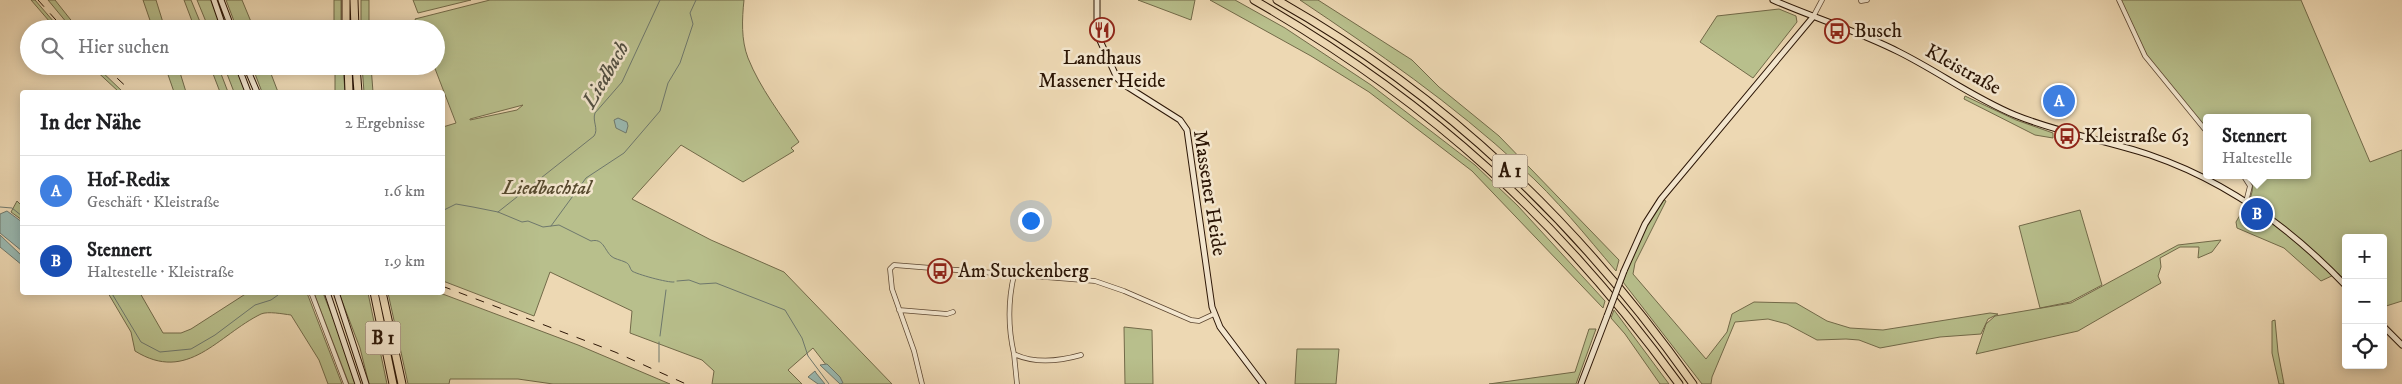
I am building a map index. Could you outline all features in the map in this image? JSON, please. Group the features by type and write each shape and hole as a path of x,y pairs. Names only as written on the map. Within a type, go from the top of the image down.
{"highway":[{"path":"346,0 346,20"},
{"path":"354,0 355,20"},
{"name":"A 1","path":"1254,0 1365,69 1437,123 1500,178 1584,265 1621,308 1679,384"},
{"name":"A 1","path":"1277,0 1400,80 1474,139 1560,220 1594,257 1693,384"},
{"path":"348,75 349,90"},
{"path":"357,75 358,90"},
{"name":"B 1","path":"375,295 393,384"},
{"name":"B 1","path":"383,295 402,384"}],"main road":[{"path":"214,0 221,20"},
{"path":"221,0 229,20"},
{"name":"Massener Heide","path":"1096,0 1096,29 1116,78 1180,120 1187,130 1214,314 1220,327 1263,384"},
{"name":"Kleistraße","path":"1773,0 1890,48 1998,108 2036,123 2129,149 2172,164 2203,178"},
{"path":"1581,384 1624,271 1645,224 1661,199 1813,17"},
{"path":"241,75 247,90"},
{"path":"250,75 256,90"},
{"name":"Kleistraße","path":"2204,179 2246,202 2300,242 2342,282"},
{"path":"329,295 358,384"},
{"path":"337,295 366,384"},
{"path":"2387,330 2402,345"}],"street":[{"path":"1813,17 1822,0"},
{"path":"1861,1 1867,0"},
{"path":"2119,0 2144,56 2203,127"},
{"path":"2246,179 2250,186 2250,195 2246,202"},
{"path":"922,384 914,351 889,276 890,269 894,265 1101,282 1195,321 1214,314"},
{"path":"1014,275 1010,295 1010,318 1017,384"},
{"path":"312,295 346,384"},
{"path":"899,310 947,314 952,312"},
{"path":"1014,354 1036,360 1065,359 1081,355"}],"green space":[{"path":"31,0 35,0 52,20 48,20"},
{"path":"48,0 55,0 71,20 65,20"},
{"path":"143,0 156,0 162,20 150,20"},
{"path":"184,0 191,0 199,20 192,20"},
{"path":"197,0 211,0 219,20 205,20"},
{"path":"226,0 242,0 250,20 234,20"},
{"path":"334,0 341,0 341,20 334,20"},
{"path":"361,0 369,0 369,20 361,20"},
{"path":"413,0 471,0 418,13"},
{"name":"Liedbachtal","path":"490,0 744,0 743,37 748,58 765,91 799,142 791,148 794,151 743,182 681,145 632,199 711,240 784,272 892,384 841,384 813,348 788,370 802,384 712,384 714,371 702,360 630,333 632,311 550,272 534,316 445,282 445,126 456,123 445,90 443,90 437,75 445,75 445,20 415,20","holes":["523,105 517,110 470,119"]},
{"path":"1138,0 1195,0 1191,20"},
{"path":"1210,0 1235,0 1285,28 1371,85 1475,165 1518,206 1605,301 1603,308 1472,171 1369,92 1311,56"},
{"path":"1300,0 1318,0 1412,60 1439,87 1499,136 1619,260 1616,271 1546,191 1495,144 1414,79"},
{"path":"2119,0 2301,0 2370,162 2402,150 2402,301 2387,306 2387,234 2342,234 2342,277 2338,273 2321,281 2284,248 2237,228 2236,222 2252,193 2250,179 2311,179 2311,114 2203,114 2203,124 2145,55"},
{"path":"1779,9 1796,16 1797,22 1753,78 1700,42 1717,16"},
{"path":"101,75 105,75 121,90 117,90"},
{"path":"168,75 181,75 185,90 173,90"},
{"path":"213,75 221,75 227,90 219,90"},
{"path":"227,75 239,75 245,90 233,90"},
{"path":"255,75 271,75 277,90 261,90"},
{"path":"335,75 344,75 345,90 335,90"},
{"path":"363,75 372,75 373,90 364,90"},
{"path":"1965,96 2016,120 2053,133 2053,138 2035,135 1964,99"},
{"path":"1662,199 1666,201 1635,263 1633,274 1706,359 1727,332 1732,314 1754,302 1796,303 1827,321 1850,328 1883,330 1990,313 1998,314 1988,319 1981,334 1940,337 1880,348 1859,340 1817,340 1787,324 1768,319 1735,322 1712,377 1711,384 1702,384 1623,282 1640,239"},
{"path":"17,201 20,204 20,219 11,212"},
{"path":"2080,210 2102,285 2070,302 2040,308 2019,226"},
{"path":"2221,240 2212,252 2198,258 2199,247 2180,247 2160,258 2161,267 2158,276 2161,283 2078,331 1976,354 1986,324 1995,316 2071,303 2178,245"},
{"path":"109,295 141,295 163,333 181,333 191,329 244,295 308,295 342,384 328,384 319,360 291,315 261,314 202,353 187,359 171,362 154,360 135,351 131,332"},
{"path":"315,295 324,295 340,336 355,384 349,384"},
{"path":"340,295 368,295 387,384 369,384 360,348"},
{"path":"388,295 445,295 578,345 670,384 553,384 518,379 450,379 449,384 408,384"},
{"path":"1614,310 1669,384 1660,384 1625,334 1611,318"},
{"path":"2275,320 2284,384 2279,384 2272,353 2272,321"},
{"path":"1124,327 1152,330 1153,384 1125,384"},
{"path":"1589,329 1596,329 1576,384 1489,384 1575,372"},
{"path":"1297,349 1339,349 1336,384 1295,384"}],"water":[{"path":"618,118 627,122 626,133 616,128 614,120"},
{"path":"7,211 20,221 20,249 0,233 0,214"},
{"path":"0,235 20,254 20,263 0,247"},
{"path":"827,364 840,377 843,383 840,384 820,365"},
{"path":"815,371 825,384 818,384 808,377"}],"waterway":[{"name":"Liedbach","path":"498,212 594,136 596,131 595,113 622,82 660,0"},
{"path":"551,226 586,178 624,153 660,111 668,83 680,63 693,24 690,13 696,0"},
{"path":"445,210 456,204 498,212 522,222 528,221 543,227 559,225 591,241 598,241 611,256 627,263 632,271 659,280 674,282"},
{"path":"0,207 12,208 20,214"},
{"path":"677,281 689,280 700,284 716,283 785,310 802,338 808,356 829,384"},
{"path":"660,336 666,290"},
{"path":"113,295 141,342 160,352 191,349 215,335 255,305 271,300 278,295"},
{"path":"659,342 659,362"}],"railway":[{"path":"38,0 56,20"},
{"path":"114,75 130,90"},
{"path":"445,287 615,352 686,384"}],"place":[{"name":"Landhaus Massener Heide","path":"1102,30"},
{"name":"Busch","path":"1837,31"},
{"name":"Hof-Redix","path":"2059,101"},
{"name":"Kleistraße 63","path":"2067,136"},
{"name":"Stennert","path":"2257,214"},
{"name":"Am Stuckenberg","path":"940,271"}]}
